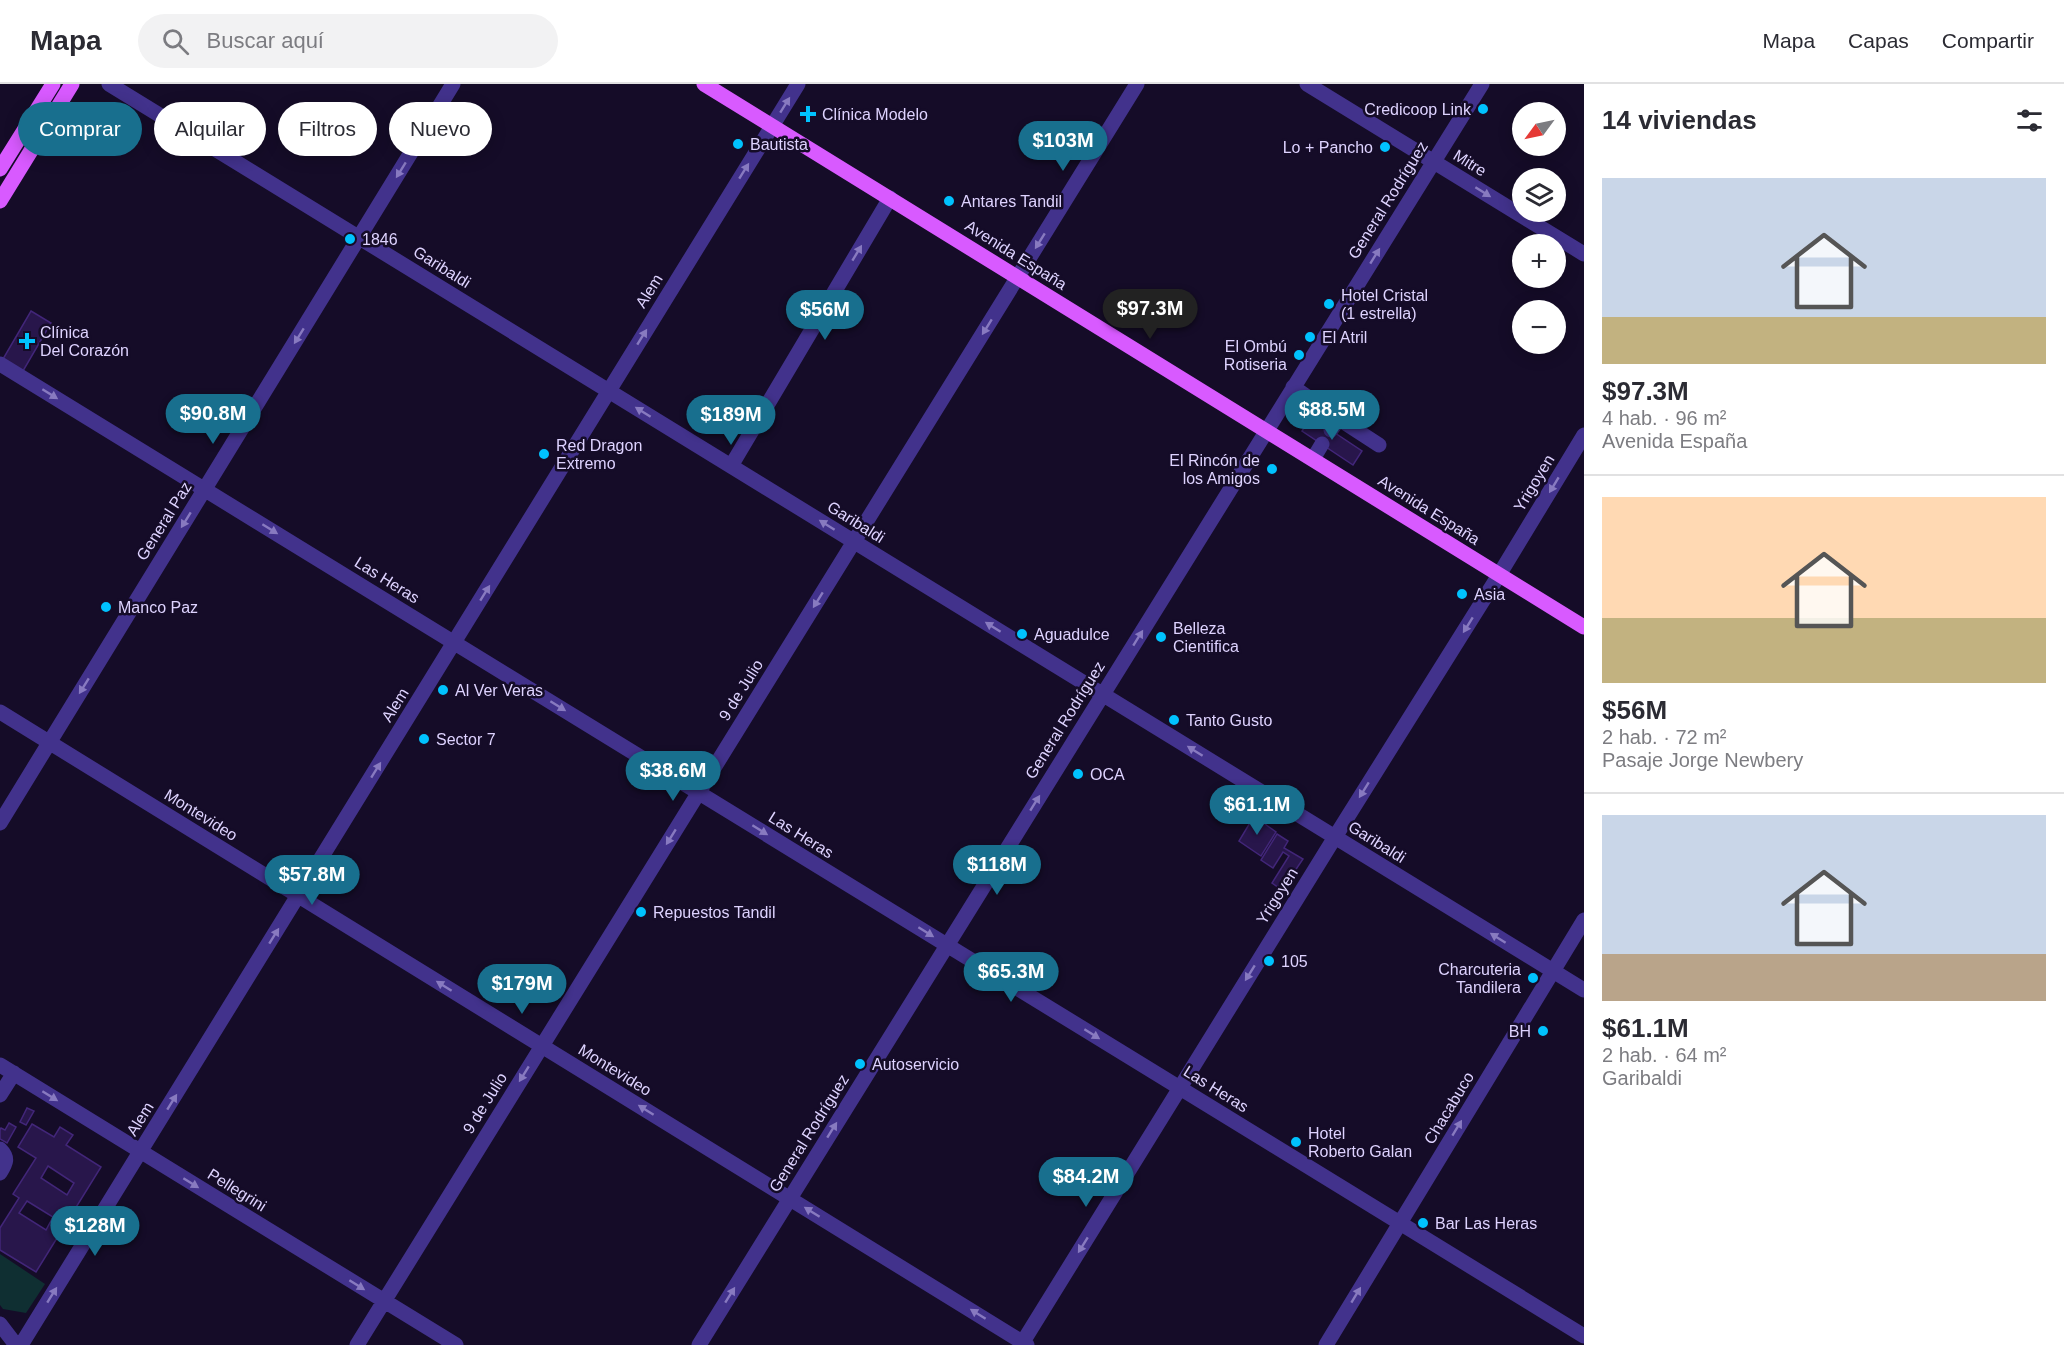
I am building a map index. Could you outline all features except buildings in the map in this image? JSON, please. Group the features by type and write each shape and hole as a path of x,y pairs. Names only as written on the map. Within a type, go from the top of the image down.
{"main road":[{"path":"0,169 53,84"},
{"path":"0,201 72,84"},
{"name":"Avenida España","path":"704,84 1584,627"}],"street":[{"name":"Garibaldi","path":"109,84 1584,990"},
{"name":"General Paz","path":"0,823 453,84"},
{"name":"Alem","path":"21,1345 798,84"},
{"name":"9 de Julio","path":"357,1345 1137,84"},
{"name":"Mitre","path":"1307,84 1584,254"},
{"name":"General Rodríguez","path":"699,1345 1482,84"},
{"path":"731,466 890,198"},
{"name":"Las Heras","path":"0,364 1584,1336"},
{"path":"1293,387 1335,425 1379,445"},
{"name":"Yrigoyen","path":"1024,1344 1584,435"},
{"path":"1313,459 1322,444"},
{"name":"Montevideo","path":"0,712 1024,1344"},
{"name":"Chacabuco","path":"1326,1345 1584,920"},
{"name":"Pellegrini","path":"0,1065 456,1345"},
{"path":"0,1095 14,1073"},
{"path":"0,1149 5,1155 6,1162 0,1173"},
{"path":"0,1324 16,1345"}],"green space":[{"path":"0,1254 45,1284 26,1313 3,1309 0,1305"}],"place":[{"name":"Credicoop Link","path":"1483,109"},
{"name":"Clínica Modelo","path":"808,114"},
{"name":"Bautista","path":"738,144"},
{"name":"Lo + Pancho","path":"1385,147"},
{"name":"Antares Tandil","path":"949,201"},
{"name":"1846","path":"350,239"},
{"name":"Hotel Cristal (1 estrella)","path":"1329,304"},
{"name":"El Atril","path":"1310,337"},
{"name":"Clínica Del Corazón","path":"27,341"},
{"name":"El Ombú Rotiseria","path":"1299,355"},
{"name":"Red Dragon Extremo","path":"544,454"},
{"name":"El Rincón de los Amigos","path":"1272,469"},
{"name":"Asia","path":"1462,594"},
{"name":"Manco Paz","path":"106,607"},
{"name":"Aguadulce","path":"1022,634"},
{"name":"Belleza Cientifica","path":"1161,637"},
{"name":"Al Ver Veras","path":"443,690"},
{"name":"Tanto Gusto","path":"1174,720"},
{"name":"Sector 7","path":"424,739"},
{"name":"OCA","path":"1078,774"},
{"name":"Repuestos Tandil","path":"641,912"},
{"name":"105","path":"1269,961"},
{"name":"Charcuteria Tandilera","path":"1533,978"},
{"name":"BH","path":"1543,1031"},
{"name":"Autoservicio","path":"860,1064"},
{"name":"Hotel Roberto Galan","path":"1296,1142"},
{"name":"Bar Las Heras","path":"1423,1223"}]}
